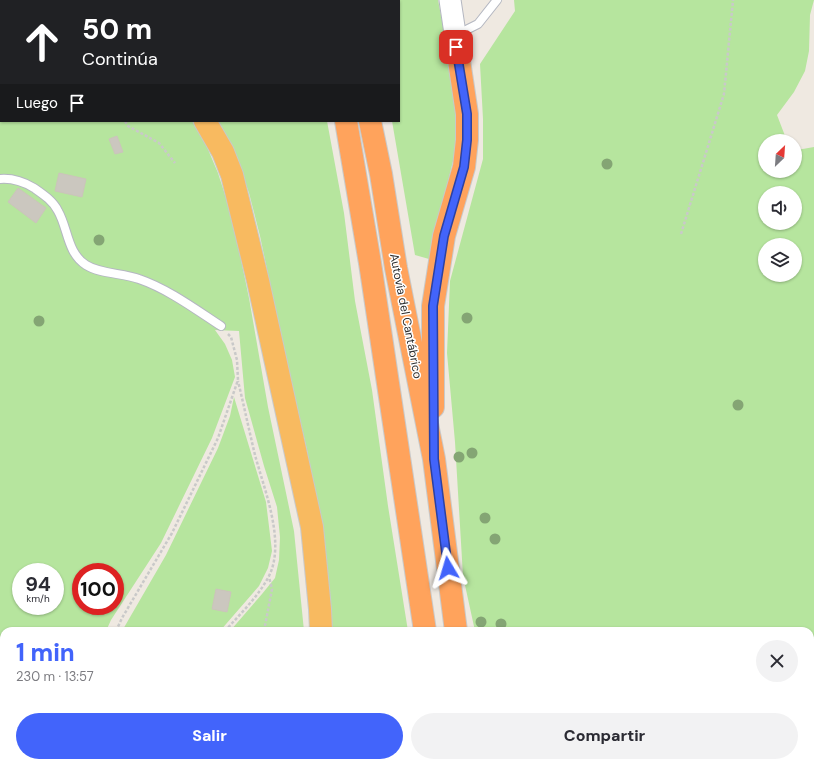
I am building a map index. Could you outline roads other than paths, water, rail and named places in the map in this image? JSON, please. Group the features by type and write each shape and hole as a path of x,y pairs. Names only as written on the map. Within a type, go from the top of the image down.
{"highway":[{"path":"434,459 433,306 444,236 464,167 467,140 467,114 456,41"},
{"path":"206,122 223,152 232,175 260,288 312,527 321,627"},
{"path":"346,122 371,271 424,627"},
{"name":"Autovía del Cantábrico","path":"370,122 381,174 396,268 434,459 455,627"}],"street":[{"path":"450,0 456,41"}],"lane":[{"path":"456,41 478,24 497,0"},
{"path":"0,179 8,178 27,183 48,197 59,212 75,255 86,265 104,272 138,278 186,303 221,326"}]}
